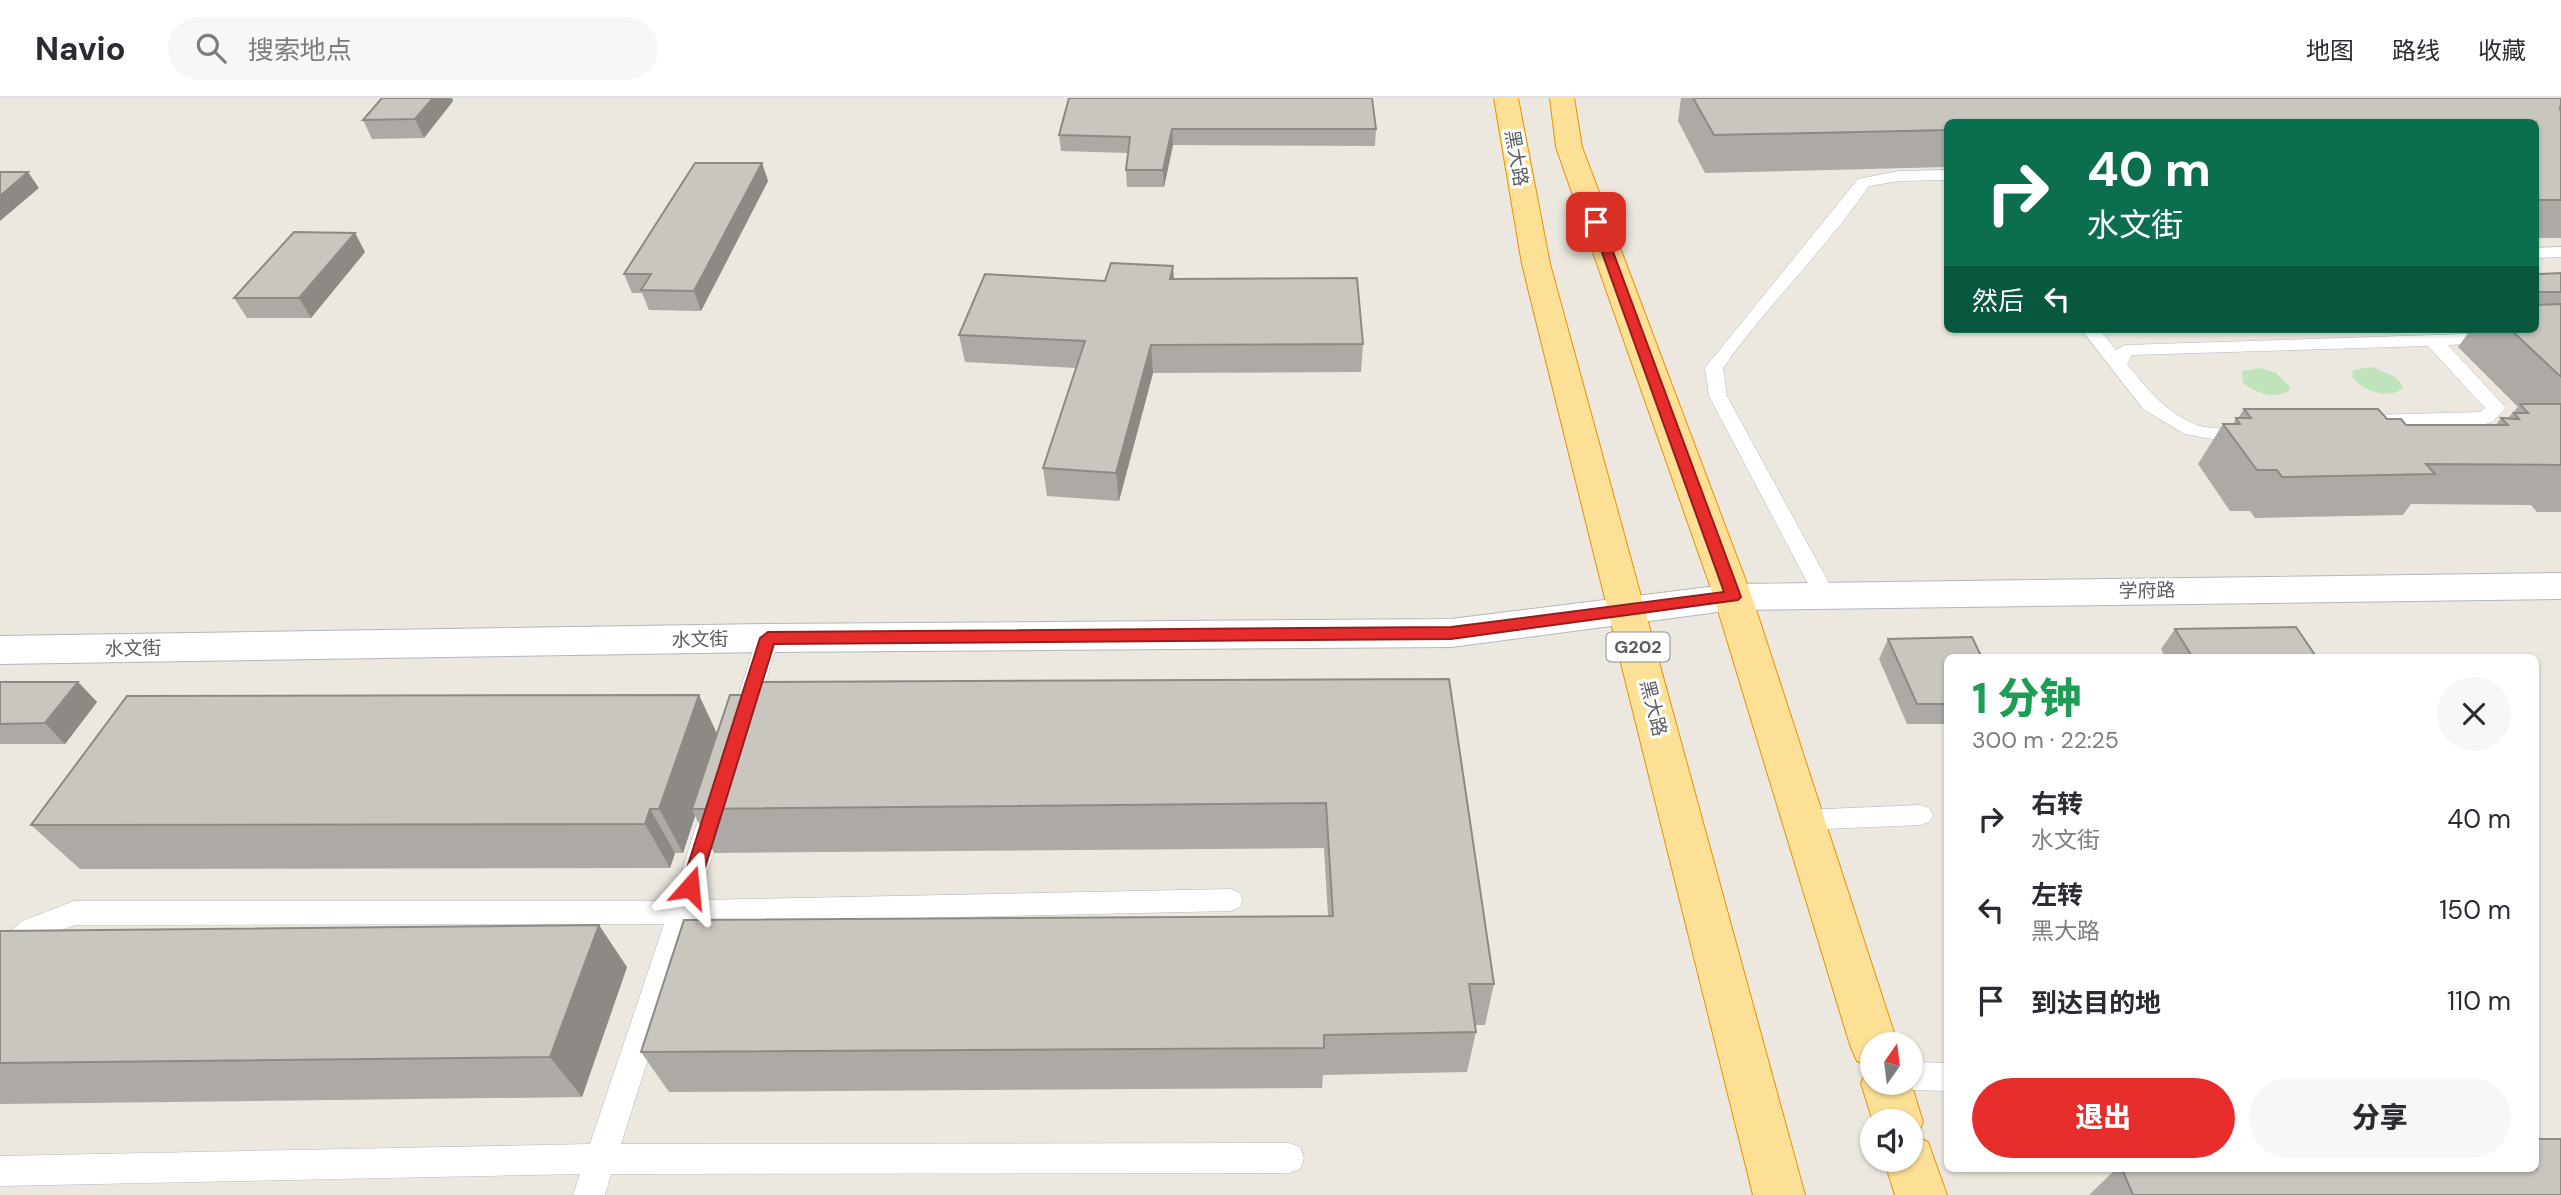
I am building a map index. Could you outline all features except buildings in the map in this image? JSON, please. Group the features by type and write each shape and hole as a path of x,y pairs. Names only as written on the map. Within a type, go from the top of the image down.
{"highway":[{"name":"黑大路","path":"1506,98 1536,264 1779,1195"},
{"path":"1562,98 1569,146 1733,597 1870,1032"},
{"path":"1914,1172 1921,1195"}],"street":[{"name":"学府路","path":"1733,597 2561,586"},
{"name":"水文街","path":"0,650 768,638 1451,633 1733,597"}],"lane":[{"path":"1824,594 1718,396 1714,368 1733,339 1845,212 1864,182 1899,176 1944,176"},
{"path":"2539,253 2561,252"},
{"path":"2093,333 2150,405 2192,430 2251,440 2261,436"},
{"path":"2118,364 2125,350 2514,338"},
{"path":"2349,421 2485,418 2496,408 2433,340"},
{"path":"735,742 768,638"},
{"path":"589,1195 723,781"},
{"path":"1803,820 1920,815"},
{"path":"0,958 32,929 74,913 682,912 1230,900"},
{"path":"1923,1076 1944,1077"},
{"path":"0,1171 601,1159 1289,1158"}],"green space":[{"path":"2372,367 2395,377 2403,386 2402,389 2382,394 2369,390 2352,377 2353,370"},
{"path":"2260,368 2276,373 2290,387 2289,391 2277,395 2265,394 2243,383 2242,371"}],"route":[{"path":"690,887 768,638 1451,633 1733,597 1596,222"}]}
